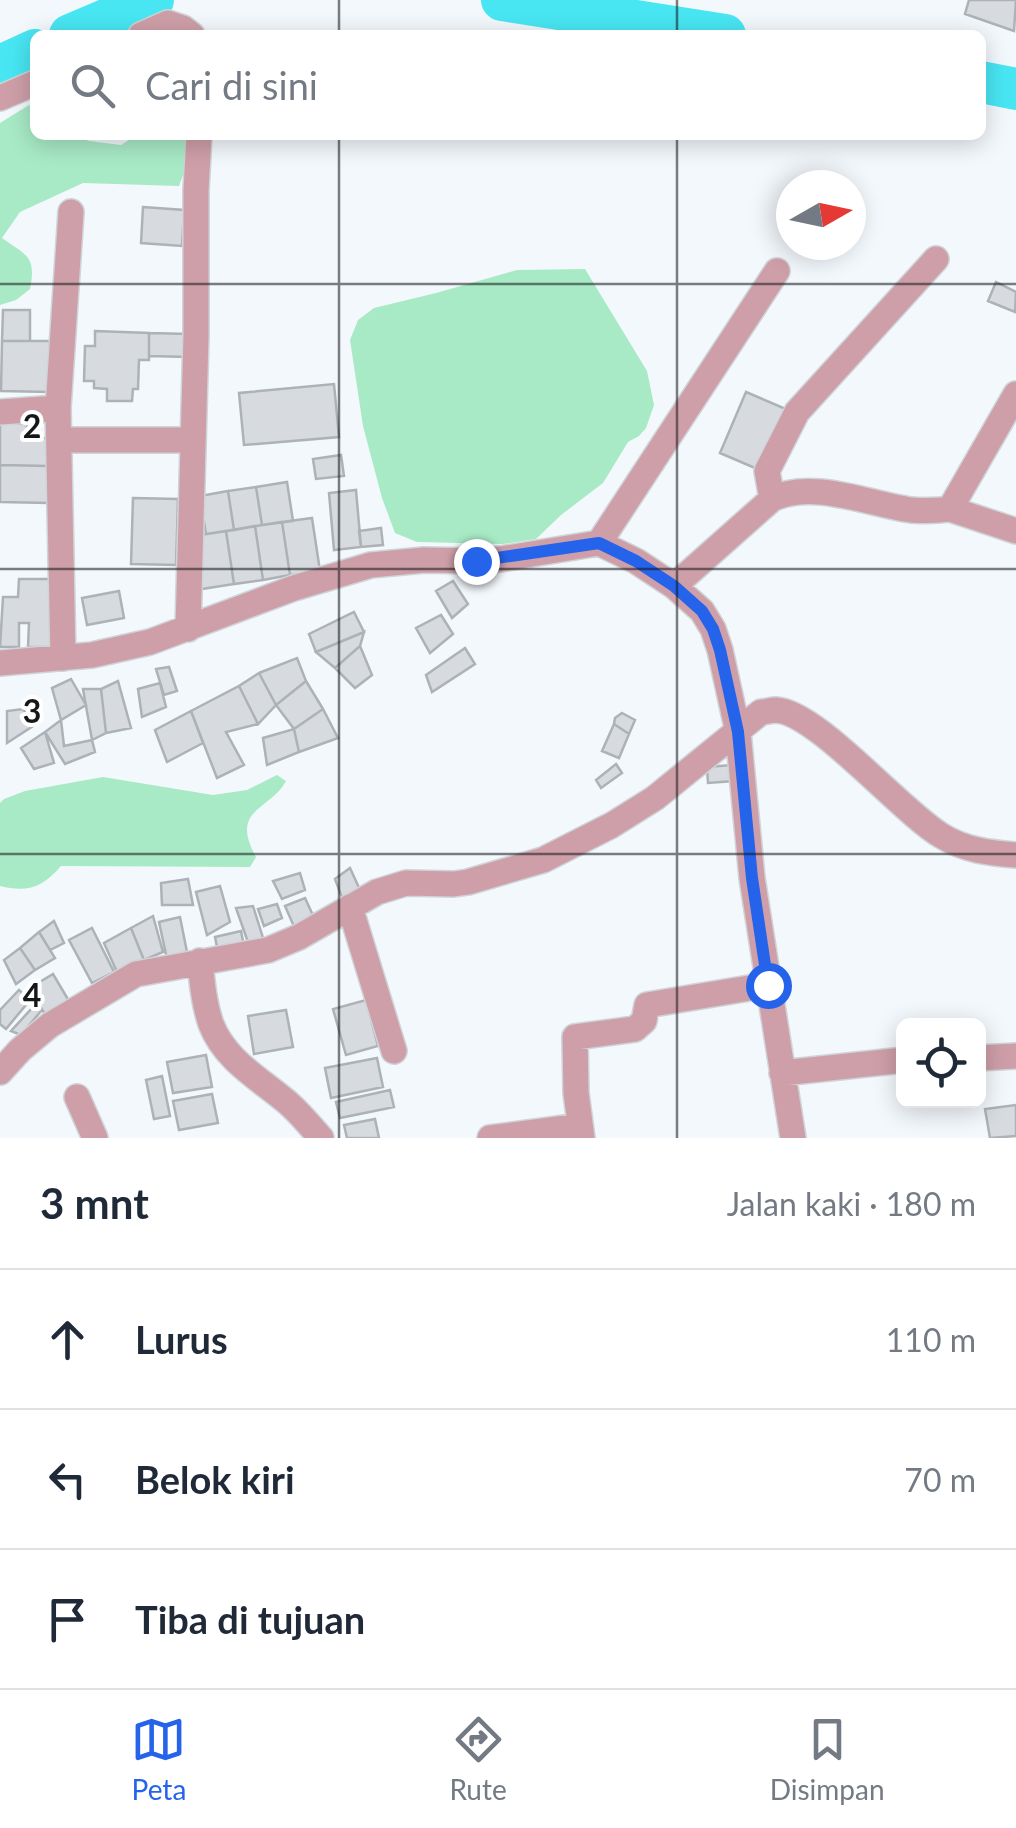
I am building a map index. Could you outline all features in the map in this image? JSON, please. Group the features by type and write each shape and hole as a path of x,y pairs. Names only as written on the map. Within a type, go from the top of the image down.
{"street":[{"path":"153,30 168,23 186,30"},
{"path":"0,98 30,84"},
{"path":"188,630 199,140"},
{"path":"63,658 58,408 71,212"},
{"path":"772,499 767,471 797,412 936,259"},
{"path":"599,543 777,271"},
{"path":"950,509 1016,394"},
{"path":"0,412 58,408"},
{"path":"59,440 192,440"},
{"path":"674,586 772,499 784,493 803,491 909,510 950,509 1016,531"},
{"path":"0,663 92,656 125,648 188,630 294,588 370,565 501,559 599,543 636,561 674,586 702,611 713,629 738,732 748,842 793,1138"},
{"path":"0,1072 50,1025 136,974 268,950 377,892 406,883 468,882 542,860 656,798 761,712 778,710 821,732 943,837 984,852 1016,855"},
{"path":"350,907 394,1050"},
{"path":"200,961 212,1027 226,1051 285,1100 322,1138"},
{"path":"490,1138 581,1132 575,1037 635,1029 644,1021 647,1005 768,985"},
{"path":"986,1058 1016,1056"},
{"path":"782,1073 896,1061"},
{"path":"77,1097 95,1138"}],"green space":[{"path":"29,105 30,140 86,140 121,145 129,140 188,140 190,156 179,186 83,183 20,212 2,238 30,262 30,289 16,300 0,305 0,123"},
{"path":"585,269 647,371 654,405 646,428 628,442 603,483 536,539 503,544 417,542 395,533 363,426 350,340 358,320 374,308 517,270"},
{"path":"277,775 286,781 249,819 249,841 256,857 250,867 61,866 34,886 0,886 0,803 4,799 25,791 103,777 213,795 247,790"}],"building":[{"path":"969,0 1016,0 1014,31 965,14"},
{"path":"143,207 184,210 182,246 141,243"},
{"path":"996,282 1016,292 1015,312 988,301"},
{"path":"3,310 30,310 30,341 2,341"},
{"path":"95,331 149,333 149,360 139,360 138,389 133,389 132,401 107,401 107,389 94,388 94,381 84,381 85,346 95,346"},
{"path":"149,333 188,334 188,357 149,356"},
{"path":"2,341 50,341 49,392 1,391"},
{"path":"334,384 339,437 244,445 239,393"},
{"path":"746,392 788,410 762,471 720,453"},
{"path":"0,423 27,424 27,438 48,438 48,466 0,465"},
{"path":"341,455 344,476 316,479 313,459"},
{"path":"0,465 48,466 48,503 0,502"},
{"path":"287,482 293,521 262,525 256,487"},
{"path":"256,487 262,525 234,530 228,491"},
{"path":"356,490 361,547 334,550 329,493"},
{"path":"228,491 234,530 206,534 200,496"},
{"path":"133,498 178,499 176,565 131,564"},
{"path":"312,518 320,571 290,575 282,522"},
{"path":"282,522 290,575 263,580 255,526"},
{"path":"255,526 263,580 234,584 226,531"},
{"path":"381,528 383,545 361,547 359,531"},
{"path":"226,531 234,584 202,589 194,536"},
{"path":"19,579 54,579 54,647 28,647 29,623 19,623 19,647 0,647 3,597 18,597"},
{"path":"453,581 468,604 452,618 436,591"},
{"path":"119,591 124,618 87,625 82,598"},
{"path":"354,612 364,632 316,652 309,634"},
{"path":"441,615 453,634 430,653 416,628"},
{"path":"364,632 360,646 335,668 316,652"},
{"path":"360,646 372,675 355,688 335,668"},
{"path":"465,648 475,664 432,692 426,675"},
{"path":"297,658 306,681 276,705 259,673"},
{"path":"169,667 177,691 164,695 156,669"},
{"path":"259,673 276,705 258,724 239,686"},
{"path":"71,679 86,705 61,720 52,688"},
{"path":"118,681 131,728 106,733 101,689"},
{"path":"306,681 323,709 294,729 276,705"},
{"path":"160,683 166,707 142,717 138,689"},
{"path":"239,686 258,724 226,732 244,765 217,778 191,711"},
{"path":"83,689 101,689 106,733 92,740"},
{"path":"23,709 33,726 7,743 7,711"},
{"path":"323,709 338,738 299,752 294,729"},
{"path":"191,711 203,743 167,762 155,730"},
{"path":"622,713 635,720 629,734 614,724"},
{"path":"61,720 64,746 92,740 95,752 65,764 45,732"},
{"path":"614,724 629,734 619,758 602,751"},
{"path":"294,729 299,752 267,765 263,738"},
{"path":"45,732 54,763 34,769 21,748"},
{"path":"616,764 622,773 601,788 596,780"},
{"path":"732,765 734,781 708,783 707,767"},
{"path":"350,868 361,892 344,903 335,879"},
{"path":"300,873 305,890 282,899 273,881"},
{"path":"188,879 193,905 162,905 161,883"},
{"path":"220,886 230,922 207,935 196,892"},
{"path":"305,898 317,924 296,931 285,906"},
{"path":"277,904 282,918 264,926 258,909"},
{"path":"253,906 264,941 250,948 236,908"},
{"path":"153,916 163,952 144,960 131,928"},
{"path":"180,917 187,952 167,959 159,922"},
{"path":"54,921 64,943 50,950 39,932"},
{"path":"92,928 114,972 92,983 69,940"},
{"path":"131,928 144,960 117,972 104,943"},
{"path":"241,931 244,946 218,952 215,937"},
{"path":"39,932 55,958 35,970 20,948"},
{"path":"20,948 35,970 16,984 4,960"},
{"path":"53,974 69,1001 47,1018 30,988"},
{"path":"19,990 30,1000 6,1029 0,1024 0,1010"},
{"path":"366,1000 378,1046 346,1055 333,1009"},
{"path":"33,1007 41,1011 21,1035 11,1031"},
{"path":"286,1010 293,1047 254,1054 248,1016"},
{"path":"206,1055 212,1087 173,1093 167,1062"},
{"path":"377,1058 383,1087 331,1098 325,1068"},
{"path":"162,1076 170,1116 154,1119 146,1080"},
{"path":"390,1090 394,1107 340,1118 336,1102"},
{"path":"212,1094 218,1123 179,1130 173,1101"},
{"path":"1016,1105 1016,1136 990,1138 985,1109"},
{"path":"375,1119 379,1138 347,1138 344,1125"}],"waterway":[{"path":"82,30 153,0"},
{"path":"502,0 693,30"},
{"path":"0,66 30,52"},
{"path":"986,83 1016,89"}],"route":[{"path":"476,561 599,543 674,586 702,611 720,650 738,732 743,805 768,985"}]}
